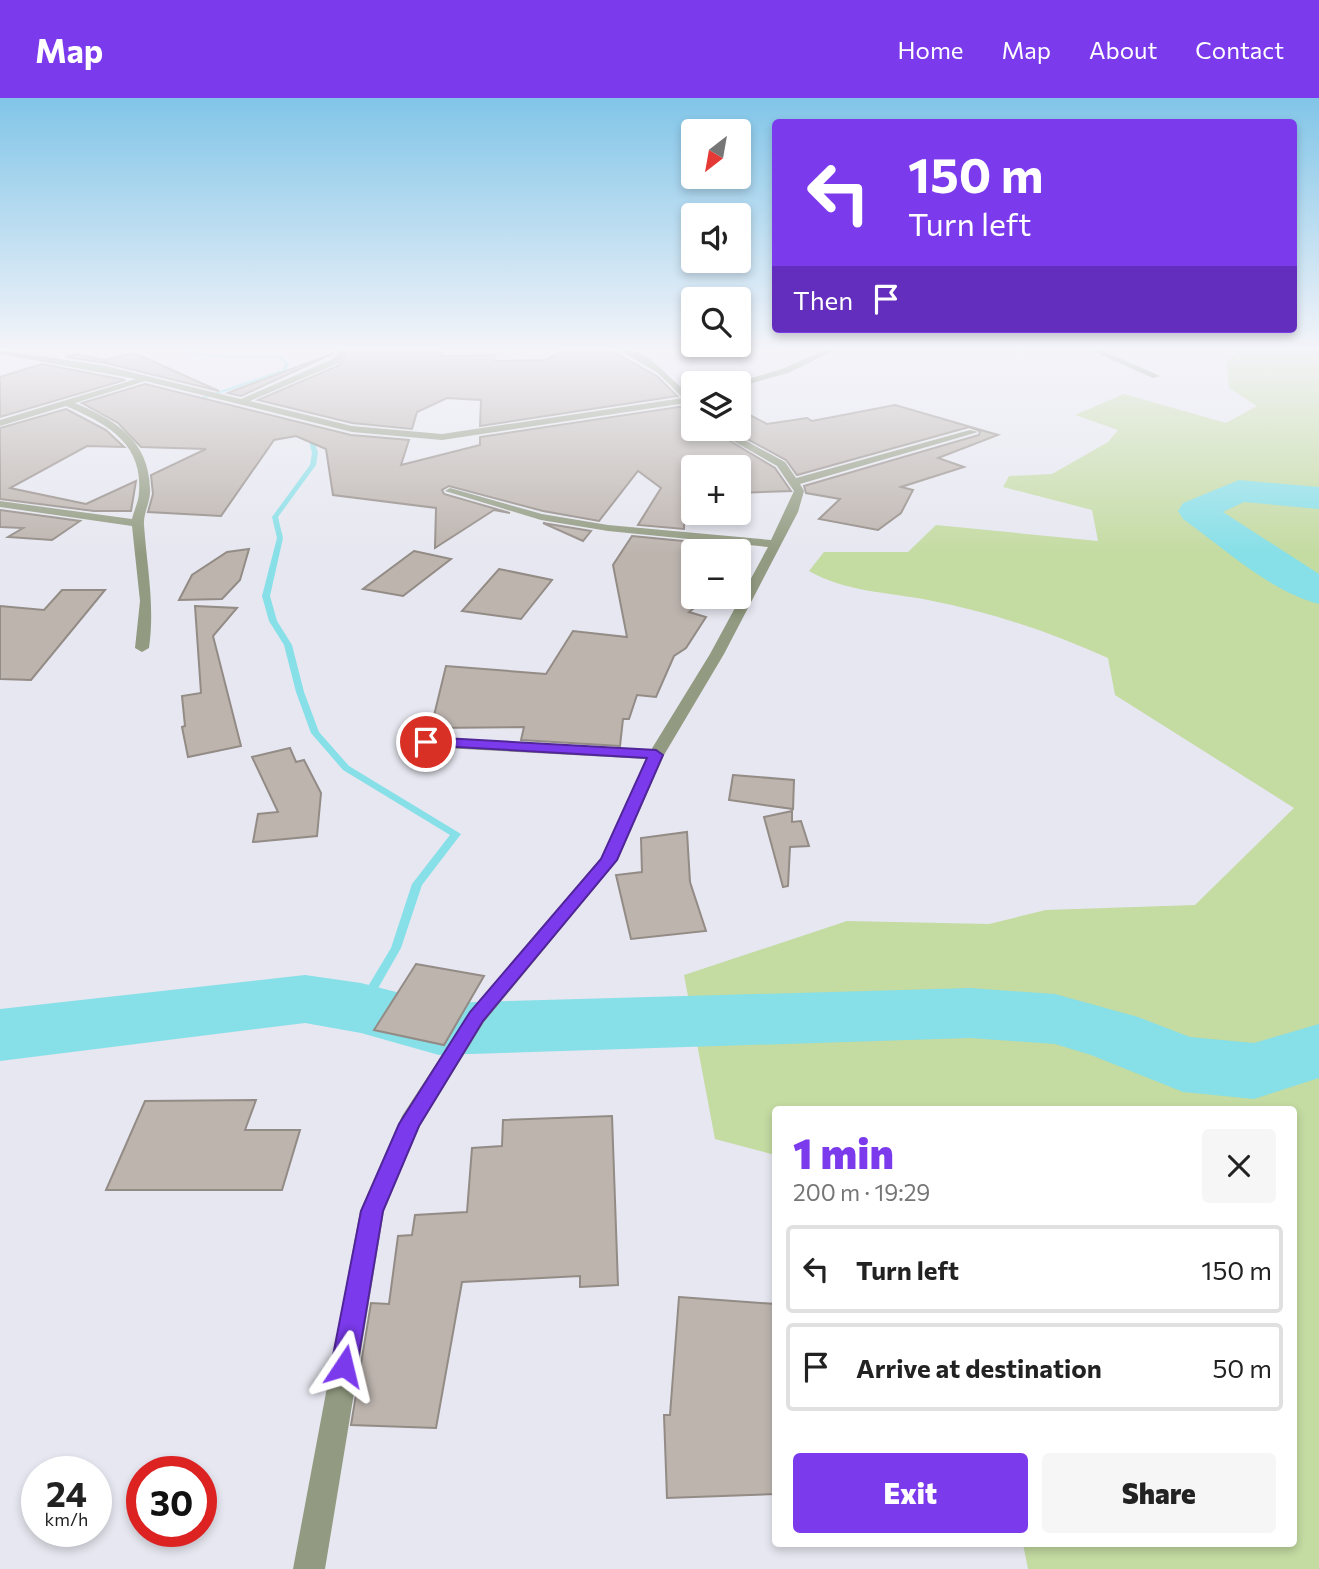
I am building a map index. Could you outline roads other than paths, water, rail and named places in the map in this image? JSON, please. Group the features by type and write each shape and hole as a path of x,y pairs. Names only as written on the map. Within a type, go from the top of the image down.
{"street":[{"path":"0,423 21,417"},
{"path":"98,417 110,422 131,441 144,460 146,494 137,523 148,588 149,615 142,648"},
{"path":"304,417 352,429 442,437 592,417"},
{"path":"795,482 973,432"},
{"path":"309,1569 372,1211 410,1124 461,1038 609,860 656,755 717,654 792,512 799,491 795,482 781,464 738,441"},
{"path":"450,491 568,522 773,544"},
{"path":"0,504 137,523"},
{"path":"426,742 656,755"}],"waterway":[{"path":"305,435 310,436 315,453 313,465 275,517 280,538 266,596 273,621 288,645 300,692 315,733 346,768 456,834 417,884 396,948 361,1008"},
{"path":"1319,498 1239,491 1196,511 1283,571 1319,591"},
{"path":"0,1035 305,999 361,1008 439,1029 970,1013 1055,1019 1113,1035 1183,1064 1254,1071 1319,1051"}]}
